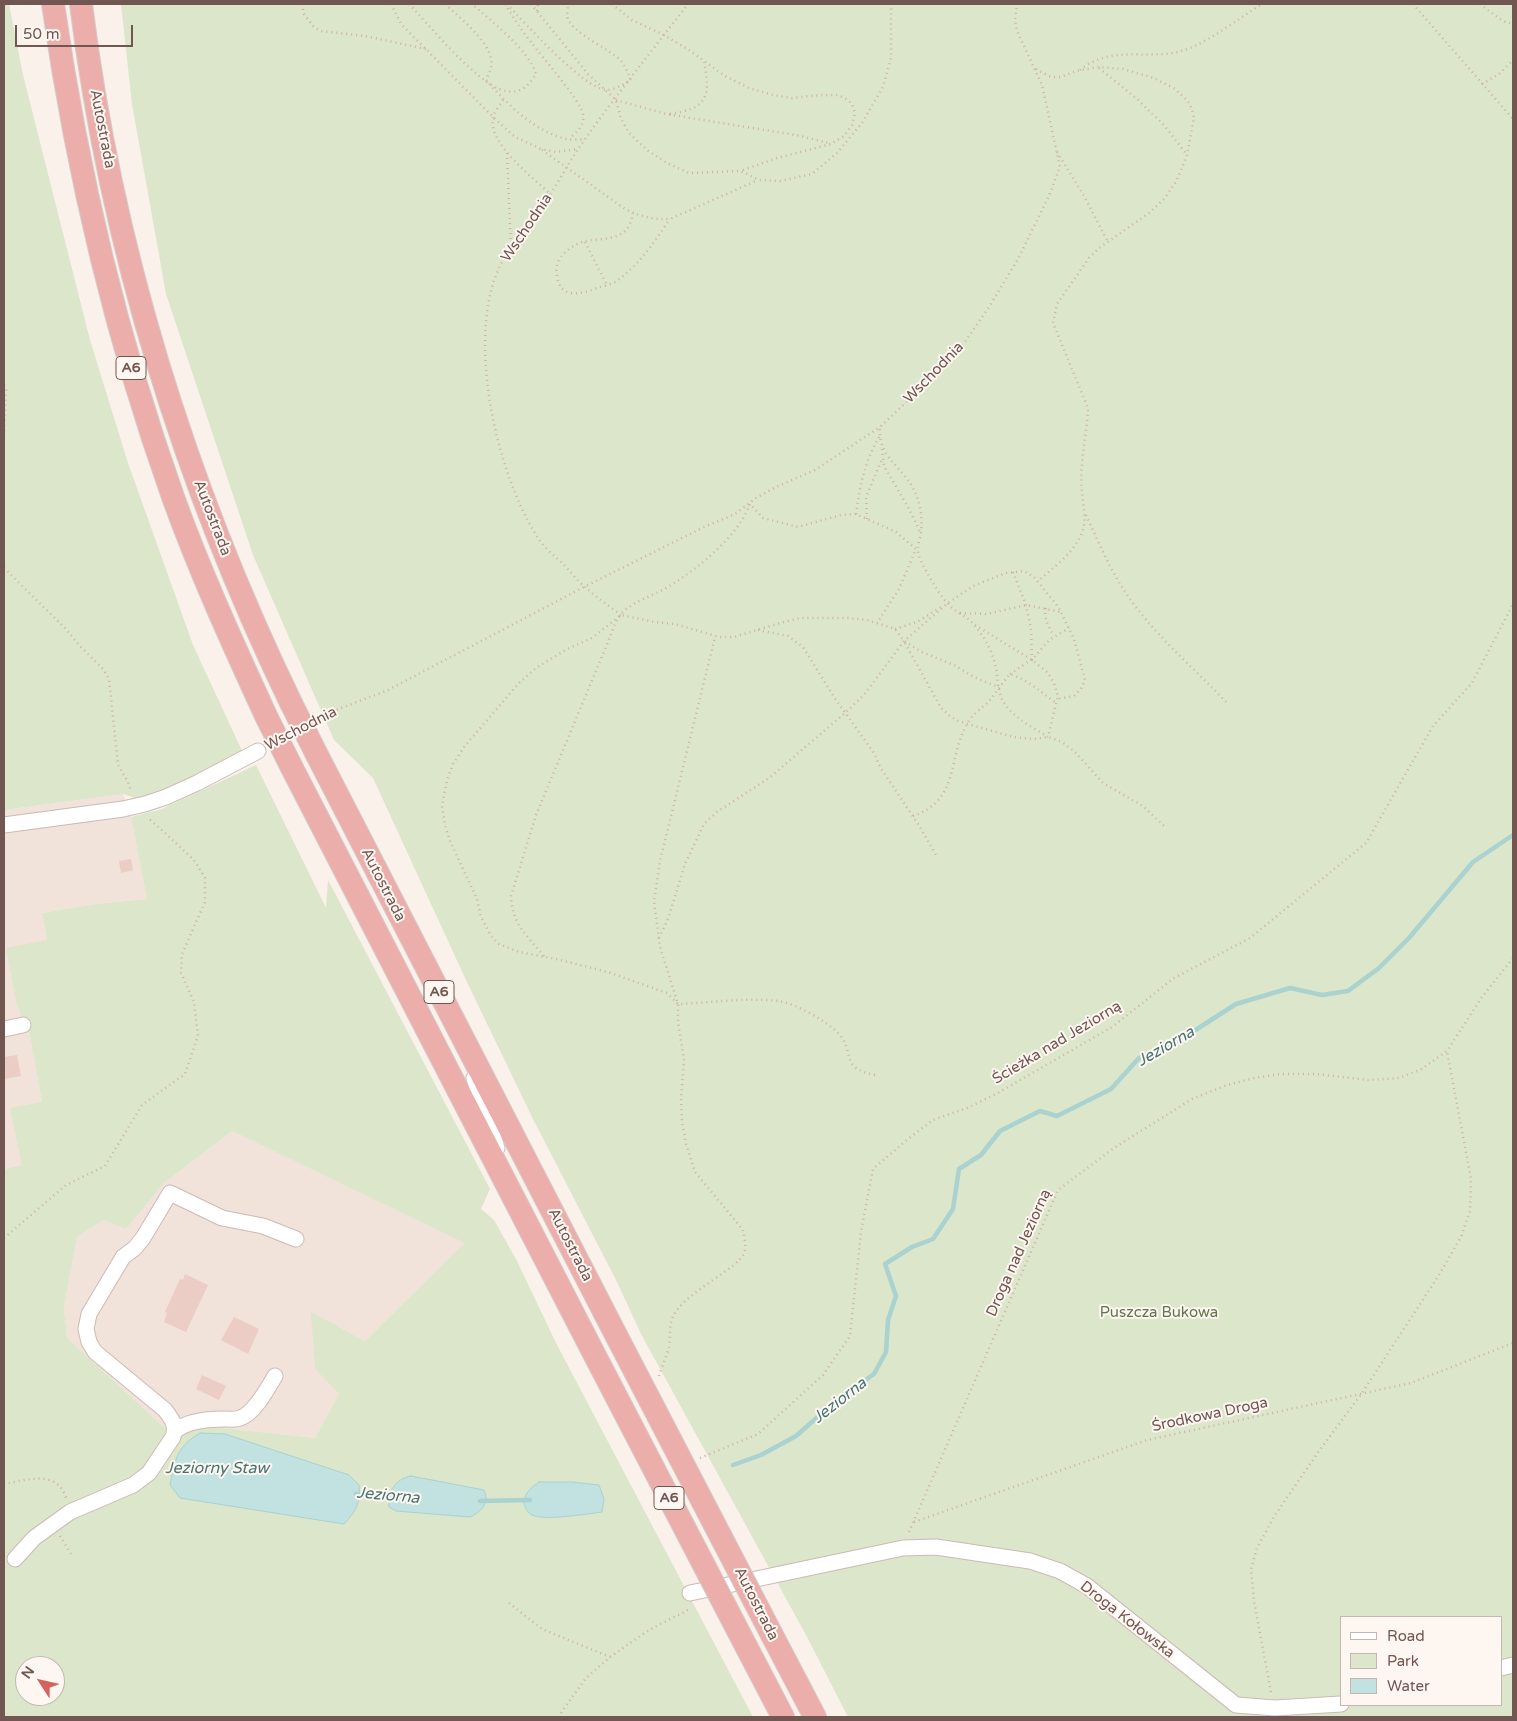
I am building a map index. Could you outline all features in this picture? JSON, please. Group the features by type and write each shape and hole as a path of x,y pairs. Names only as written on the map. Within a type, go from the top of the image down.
{"highway":[{"name":"Autostrada","path":"53,4 62,70 82,179 122,341 174,499 225,628 291,766 783,1717"},
{"name":"Autostrada","path":"81,4 95,98 111,179 137,287 160,368 194,473 260,636 316,753 815,1717"}],"street":[{"name":"Wschodnia","path":"4,825 123,809 145,804 190,786 258,751"},
{"path":"456,1024 513,1196"},
{"path":"4,1029 23,1025"},
{"path":"437,1049 536,1180"},
{"path":"16,1559 34,1538 70,1512 133,1485 149,1472 173,1437 175,1431 174,1422 166,1410 95,1352 89,1342 86,1329 89,1314 123,1257 135,1248 143,1238 170,1193 222,1218 263,1226 296,1239"},
{"path":"175,1431 182,1425 216,1419 240,1418 249,1412 265,1394 275,1376"},
{"name":"Droga Kołowska","path":"692,1600 788,1571 903,1548 936,1547 974,1552 1030,1561 1060,1571 1087,1586 1112,1604 1236,1705 1274,1708 1340,1704"}],"path":[{"path":"302,4 304,14 313,26 321,31 365,36 426,49"},
{"path":"390,4 402,24 493,117 515,136 541,149 633,213 650,218 670,219 759,180"},
{"path":"409,4 462,61 486,80 504,91 516,91 525,88 536,74 530,60 522,50 472,4"},
{"path":"445,4 478,36 488,51 491,65 486,80"},
{"path":"506,4 565,62 591,84 605,90 617,88 630,80 624,63 579,31 571,22 567,16 568,4"},
{"path":"506,4 530,41 574,98 583,113 578,133 567,139"},
{"path":"531,4 588,74 616,100 666,114 796,135 831,144"},
{"path":"537,11 538,4"},
{"path":"612,4 632,20 664,35 725,76 749,88 792,98 838,95 852,104 854,114 852,125 844,136 831,144 777,158 742,171 689,173 667,163 646,150 629,133 620,119 616,100"},
{"name":"Wschodnia","path":"584,587 538,538 518,498 500,448 488,392 485,331 490,298 502,262 550,194 578,149 688,4"},
{"path":"742,171 759,180 780,181 812,174 838,153 862,123 883,87 891,58 891,4"},
{"name":"Wschodnia","path":"314,719 388,690 584,587 704,527 735,514 756,498 776,487 815,470 880,427 956,355 989,307 1018,259 1048,198 1060,167 1044,92 1017,31 1015,4"},
{"path":"1076,72 1098,59 1112,56 1181,51 1204,40 1262,4"},
{"path":"1414,4 1513,119"},
{"path":"1480,4 1503,21 1513,24"},
{"path":"1482,84 1499,74 1513,60"},
{"path":"666,114 688,111 702,102 706,96 708,83 704,62"},
{"path":"1098,67 1164,124 1187,155"},
{"path":"1035,68 1052,76 1061,77 1098,67 1123,69 1154,78 1175,89 1187,100 1194,118 1187,155 1177,180 1165,198 1149,213 1098,248 1057,304 1053,323 1088,408 1084,437 1082,489 1085,521 1080,538 1063,560 1038,581"},
{"path":"486,80 503,100 532,123 548,132 567,139 586,140"},
{"path":"503,100 493,117 493,130 499,142 507,151 550,194"},
{"path":"1055,148 1084,196 1108,242"},
{"path":"541,149 556,152 578,149"},
{"path":"507,151 511,250"},
{"path":"633,213 625,232 602,240 584,241 570,249 560,258 556,270 557,282 563,290 570,294 588,292 617,280 646,254 670,219"},
{"path":"584,241 607,285"},
{"path":"4,385 6,390 4,435"},
{"path":"880,427 879,437 884,466 921,532"},
{"path":"856,514 861,479 869,456 879,437"},
{"path":"877,623 899,589 921,532 920,504 912,486 882,448"},
{"path":"867,519 866,497 882,458"},
{"path":"859,496 866,497"},
{"path":"874,1075 860,1072 853,1066 843,1039 837,1032 817,1017 794,1006 779,1001 751,1000 678,1004 667,993 608,972 519,952 499,944 491,936 481,917 477,899 450,841 445,825 442,806 447,780 453,764 464,747 519,683 536,668 567,649 592,638 639,600 670,586 708,557 733,533 745,517 750,504 763,518 798,527 841,515 856,514 896,532 916,549 934,584 948,603 974,624 1032,660 1047,672 1054,683 1057,699 1048,737"},
{"path":"1084,512 1111,568 1132,602 1174,652 1228,704"},
{"path":"4,568 65,628 103,669 109,679 118,766 128,782 133,798"},
{"path":"894,629 916,622 984,581 1006,573 1024,571 1038,581 1061,612 1074,639 1085,680 1081,689 1074,696 1057,699"},
{"path":"1013,572 1026,605 1031,629 1032,660"},
{"path":"584,587 621,615 675,624 716,636 734,637 800,618 848,618 877,623 894,629 904,641 941,708 950,716 1013,737 1034,739 1048,737"},
{"path":"659,938 668,919 685,864 704,824 717,812 769,778 845,713 864,695 904,641 948,603"},
{"name":"Ścieżka nad Jeziorną","path":"696,1460 758,1434 823,1375 850,1336 861,1232 873,1169 933,1120 967,1108 1004,1090 1112,1027 1174,978 1250,938 1366,843 1433,726 1472,683 1513,604"},
{"path":"959,613 988,614 1026,605 1061,612"},
{"path":"1046,608 1044,614 1054,636"},
{"path":"545,957 518,926 511,907 512,891 536,815 621,615"},
{"path":"974,624 995,658 999,698 1006,708 1048,737 1062,742 1075,752 1103,783 1143,806 1164,826"},
{"path":"913,816 932,806 944,794 967,723 991,698 1010,674 1032,660 1042,646 1054,636 1069,628"},
{"path":"756,630 788,636 803,647 845,713 874,753 880,767 913,816 936,855"},
{"path":"659,1376 669,1345 669,1334 674,1314 681,1304 699,1289 737,1262 744,1254 745,1242 743,1230 695,1172 686,1144 681,1099 684,1060 678,1022 678,1004 660,947 654,901 660,861 716,636"},
{"path":"904,641 922,652 998,687"},
{"path":"1010,674 1033,685 1056,703"},
{"path":"4,1238 66,1185 105,1166 142,1105 185,1074 198,1036 194,1002 181,973 182,954 205,902 205,878 194,860 164,830 144,814"},
{"name":"Droga nad Jeziorną","path":"903,1548 1058,1190 1114,1148 1192,1099 1227,1085 1281,1074 1316,1074 1368,1080 1399,1078 1420,1070 1447,1051 1482,997 1513,958"},
{"path":"1274,1708 1265,1667 1251,1569 1256,1548 1275,1515 1362,1393 1439,1275 1461,1237 1470,1211 1472,1179 1447,1051"},
{"name":"Środkowa Droga","path":"914,1522 1147,1440 1411,1383 1513,1343"},
{"path":"4,1484 37,1478 53,1480 63,1489 70,1512"},
{"path":"53,1524 70,1554"},
{"path":"558,1717 586,1678 610,1656 692,1600"},
{"path":"509,1603 542,1628 610,1656"}],"shaded area":[{"path":"123,794 131,817 147,899 96,904 42,913 47,940 17,1005 30,1036 42,1102 22,1165 4,1169 4,810"},
{"path":"232,1131 466,1243 365,1341 312,1313 315,1369 339,1394 315,1438 205,1426 166,1429 67,1338 64,1307 77,1237 104,1220 126,1229 164,1183"}],"green space":[{"path":"4,4 9,4 23,75 90,340 128,463 193,645 243,753 168,788 138,799 123,794 4,810"},
{"name":"Puszcza Bukowa","path":"121,4 1513,4 1513,1717 848,1717 806,1635 641,1334 617,1282 533,1119 466,980 373,778 334,740 253,555 166,294 132,104"},
{"path":"256,765 326,908 328,880 490,1189 481,1209 494,1220 517,1261 556,1343 753,1717 4,1717 4,1169 22,1165 10,1108 42,1102 30,1036 17,1005 6,948 47,940 42,913 96,904 147,899 131,817 162,809","holes":["232,1131 465,1243 365,1341 311,1312 315,1369 339,1394 315,1438 205,1426 166,1429 67,1338 64,1307 77,1237 104,1220 126,1229 164,1183"]}],"water":[{"name":"Jeziorny Staw","path":"200,1433 225,1434 349,1475 359,1485 357,1506 344,1524 180,1498 170,1485 175,1461 181,1449"},
{"path":"411,1476 484,1490 486,1495 485,1503 481,1510 470,1517 396,1511 389,1507 391,1491 401,1480"},
{"path":"539,1482 572,1482 599,1485 604,1499 602,1512 555,1517 532,1515 526,1508 524,1499 529,1491"}],"building":[{"path":"131,859 133,870 121,873 119,861"},
{"path":"17,1055 21,1076 4,1079 4,1057"},
{"path":"185,1274 208,1285 186,1332 164,1322 167,1313 165,1312 180,1279 183,1280"},
{"path":"234,1317 259,1329 248,1354 221,1340"},
{"path":"202,1375 226,1386 219,1400 196,1389"}],"waterway":[{"name":"Jeziorna","path":"733,1465 761,1455 796,1436 837,1400 874,1374 886,1352 888,1320 896,1296 885,1264 912,1247 933,1239 953,1209 959,1169 981,1155 1000,1131 1040,1111 1057,1116 1111,1089 1139,1058 1183,1038 1236,1004 1290,988 1322,995 1348,991 1379,968 1409,938 1473,862 1513,835"},
{"name":"Jeziorna","path":"356,1494 393,1498"},
{"name":"Jeziorna","path":"480,1501 530,1500"}]}
